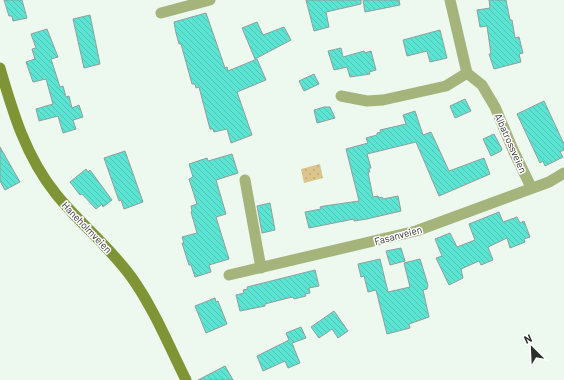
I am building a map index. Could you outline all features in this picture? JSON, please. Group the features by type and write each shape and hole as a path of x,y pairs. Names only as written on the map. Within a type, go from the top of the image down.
{"main road":[{"name":"Haneholmveien","path":"0,68 19,129 34,162 57,196 115,256 132,278 155,318 186,380"}],"street":[{"path":"161,13 210,0"},
{"path":"341,96 367,100 383,100 446,86 460,80 467,73 450,0"},
{"name":"Albatrossveien","path":"467,73 482,86 495,107 531,187"},
{"path":"531,187 549,182 564,173"},
{"path":"245,180 261,268"},
{"name":"Fasanveien","path":"229,274 261,268 416,231 531,187"}],"shaded area":[{"path":"320,164 323,178 304,183 301,169"}],"building":[{"path":"4,0 22,0 27,18 13,21 12,16 9,16"},
{"path":"306,0 361,0 361,4 326,12 329,27 314,31"},
{"path":"363,0 399,0 400,5 365,12"},
{"path":"489,0 506,0 510,20 512,20 515,38 519,37 523,53 519,54 521,62 494,69 489,54 491,54 487,26 480,27 477,10 490,8"},
{"path":"206,13 225,68 227,67 228,71 257,59 266,80 237,92 252,135 231,143 227,129 214,132 213,129 210,129 199,87 196,88 195,84 192,84 181,44 179,44 176,33 174,22"},
{"path":"90,15 100,64 84,68 73,19"},
{"path":"257,22 263,35 284,27 291,40 255,59 242,28"},
{"path":"47,29 58,57 51,59 60,87 63,86 66,97 69,96 72,108 79,105 83,117 73,120 76,129 63,133 58,116 39,121 36,109 53,104 46,79 33,82 26,62 35,59 32,49 36,48 31,34"},
{"path":"440,30 447,58 430,62 427,51 407,56 403,40"},
{"path":"341,48 343,57 364,51 365,53 371,51 376,70 369,72 370,74 350,77 347,67 334,70 328,51"},
{"path":"314,74 319,84 304,91 299,81"},
{"path":"465,99 471,111 455,118 450,106"},
{"path":"544,101 564,144 564,150 560,152 563,157 545,166 543,161 540,163 517,114"},
{"path":"330,107 335,118 317,123 314,110"},
{"path":"415,111 423,135 431,132 449,171 484,158 490,174 439,196 416,142 367,154 371,168 369,168 370,172 368,172 373,197 378,196 379,198 382,197 383,199 398,196 401,211 367,219 354,221 354,219 309,228 305,212 321,209 320,207 324,206 359,201 346,149 368,143 366,138 377,135 377,133 381,132 380,130 406,124 403,115"},
{"path":"494,134 502,149 491,156 483,139"},
{"path":"0,147 20,182 5,190 0,181"},
{"path":"125,151 143,202 124,209 121,200 119,201 104,158"},
{"path":"232,154 238,173 216,180 226,214 216,217 229,259 209,265 211,272 195,277 191,265 189,265 182,243 184,243 182,237 197,233 191,212 191,206 197,204 189,179 193,177 189,164 207,158 208,161"},
{"path":"86,169 88,172 90,170 112,200 103,207 102,204 96,209 82,194 80,195 70,182"},
{"path":"270,203 275,230 262,233 257,206"},
{"path":"499,212 503,222 517,217 520,223 524,221 530,237 524,239 525,242 510,248 507,238 488,247 493,260 481,265 479,261 461,269 463,278 449,285 436,258 442,256 435,239 450,233 457,247 475,240 469,224"},
{"path":"401,248 405,261 390,265 386,251"},
{"path":"380,259 388,292 410,287 404,263 420,259 428,285 427,289 423,290 429,317 409,324 410,328 387,334 376,290 368,292 364,276 361,277 358,264"},
{"path":"315,270 319,286 309,288 310,293 305,294 306,296 294,299 293,297 288,298 265,304 265,306 240,311 236,295 244,293 243,290 248,289 247,287"},
{"path":"215,298 216,302 218,301 227,324 206,333 195,306"},
{"path":"334,311 348,331 338,338 332,329 319,338 311,327"},
{"path":"301,327 306,338 292,343 300,363 288,368 285,361 263,371 257,356 289,340 286,333"},
{"path":"225,366 233,380 198,380"}]}
